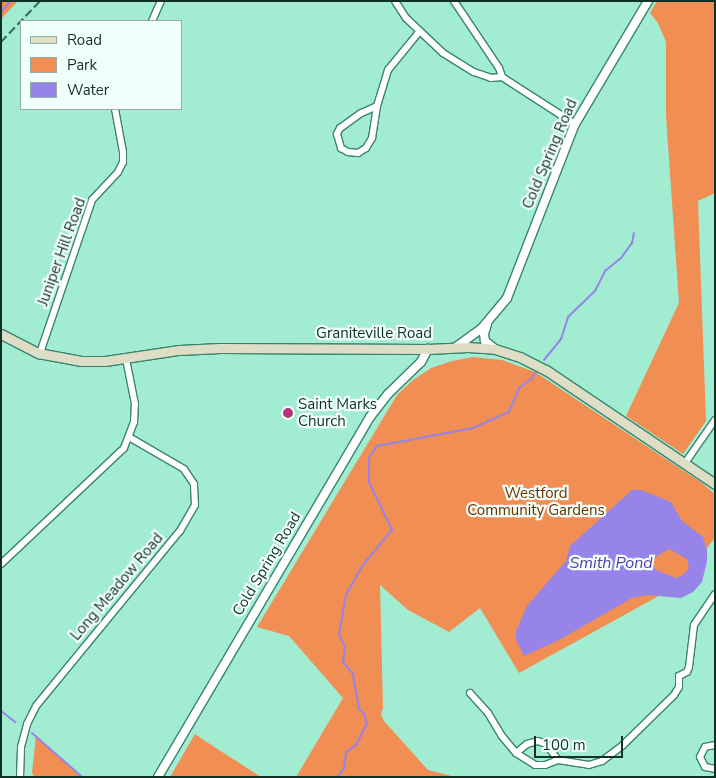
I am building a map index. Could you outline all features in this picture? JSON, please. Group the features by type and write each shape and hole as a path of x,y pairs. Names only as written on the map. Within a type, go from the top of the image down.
{"main road":[{"name":"Graniteville Road","path":"1,334 18,344 40,353 81,361 126,358 179,350 220,348 428,349 456,347 495,349 520,356 546,370 715,484"}],"street":[{"path":"152,20 161,1"},
{"path":"395,1 406,18 420,32 462,66 491,78 502,77 576,124"},
{"path":"454,1 499,68 502,77"},
{"name":"Cold Spring Road","path":"456,347 488,322 508,298 516,281 538,216 576,124 588,100 648,1"},
{"path":"377,106 361,113 340,128 337,134 342,148 348,152 358,153 366,148 372,138 377,106 388,70 420,32"},
{"name":"Juniper Hill Road","path":"40,353 92,200 118,172 123,162 116,110"},
{"path":"488,322 484,338 487,344 495,349"},
{"name":"Cold Spring Road","path":"410,372 415,360 416,348"},
{"name":"Cold Spring Road","path":"158,777 370,417 421,362 428,349"},
{"path":"1,564 119,454 129,437 135,404 126,358"},
{"path":"686,463 715,420"},
{"name":"Long Meadow Road","path":"20,777 22,747 27,724 36,706 180,531 195,505 194,484 184,469 129,437"},
{"path":"470,693 488,713 504,740 516,753 535,765 545,765 558,760 589,765 602,761 623,745 674,695 679,687 679,676 686,672 689,667 694,624 715,594"},
{"path":"516,753 527,744 538,741 546,744 558,760"},
{"path":"715,745 705,748 700,757 704,767 715,769"}],"green space":[{"path":"1,1 18,1 1,19"},
{"path":"657,1 715,1 715,193 698,201 706,421 683,454 626,416 679,303 666,116 666,42 658,23 650,13"},
{"name":"Westford Community Gardens","path":"473,357 502,360 535,372 702,483 715,494 715,538 675,587 519,673 480,608 449,632 408,610 380,585 383,708 381,714 384,721 428,770 456,777 296,777 343,698 289,636 257,627 397,395 413,380 431,368"},
{"path":"195,734 202,739 261,777 170,777"},
{"path":"36,736 81,777 34,777 32,773"}],"water":[{"name":"Smith Pond","path":"632,490 641,490 671,502 682,521 703,537 707,550 707,561 702,582 693,592 681,598 648,595 632,598 559,640 524,656 516,640 516,631 527,606 566,561 570,546","holes":["669,549 687,559 689,568 683,575 676,578 658,571 651,564 657,556"]}],"waterway":[{"path":"1,12 11,1"},
{"path":"544,360 561,339 568,317 595,291 605,271 621,258 632,243 634,233"},
{"path":"337,777 344,769 346,752 356,745 367,723 364,714 359,709 353,674 343,662 345,647 339,635 346,595 362,566 392,530 369,482 369,458 377,446 473,428 509,412 519,388 531,379 536,372"},
{"path":"1,711 15,722"},
{"path":"32,733 82,777"}],"railway":[{"path":"22,20 40,1"},
{"path":"1,42 20,22"}],"place":[{"name":"Saint Marks Church","path":"288,413"}]}
